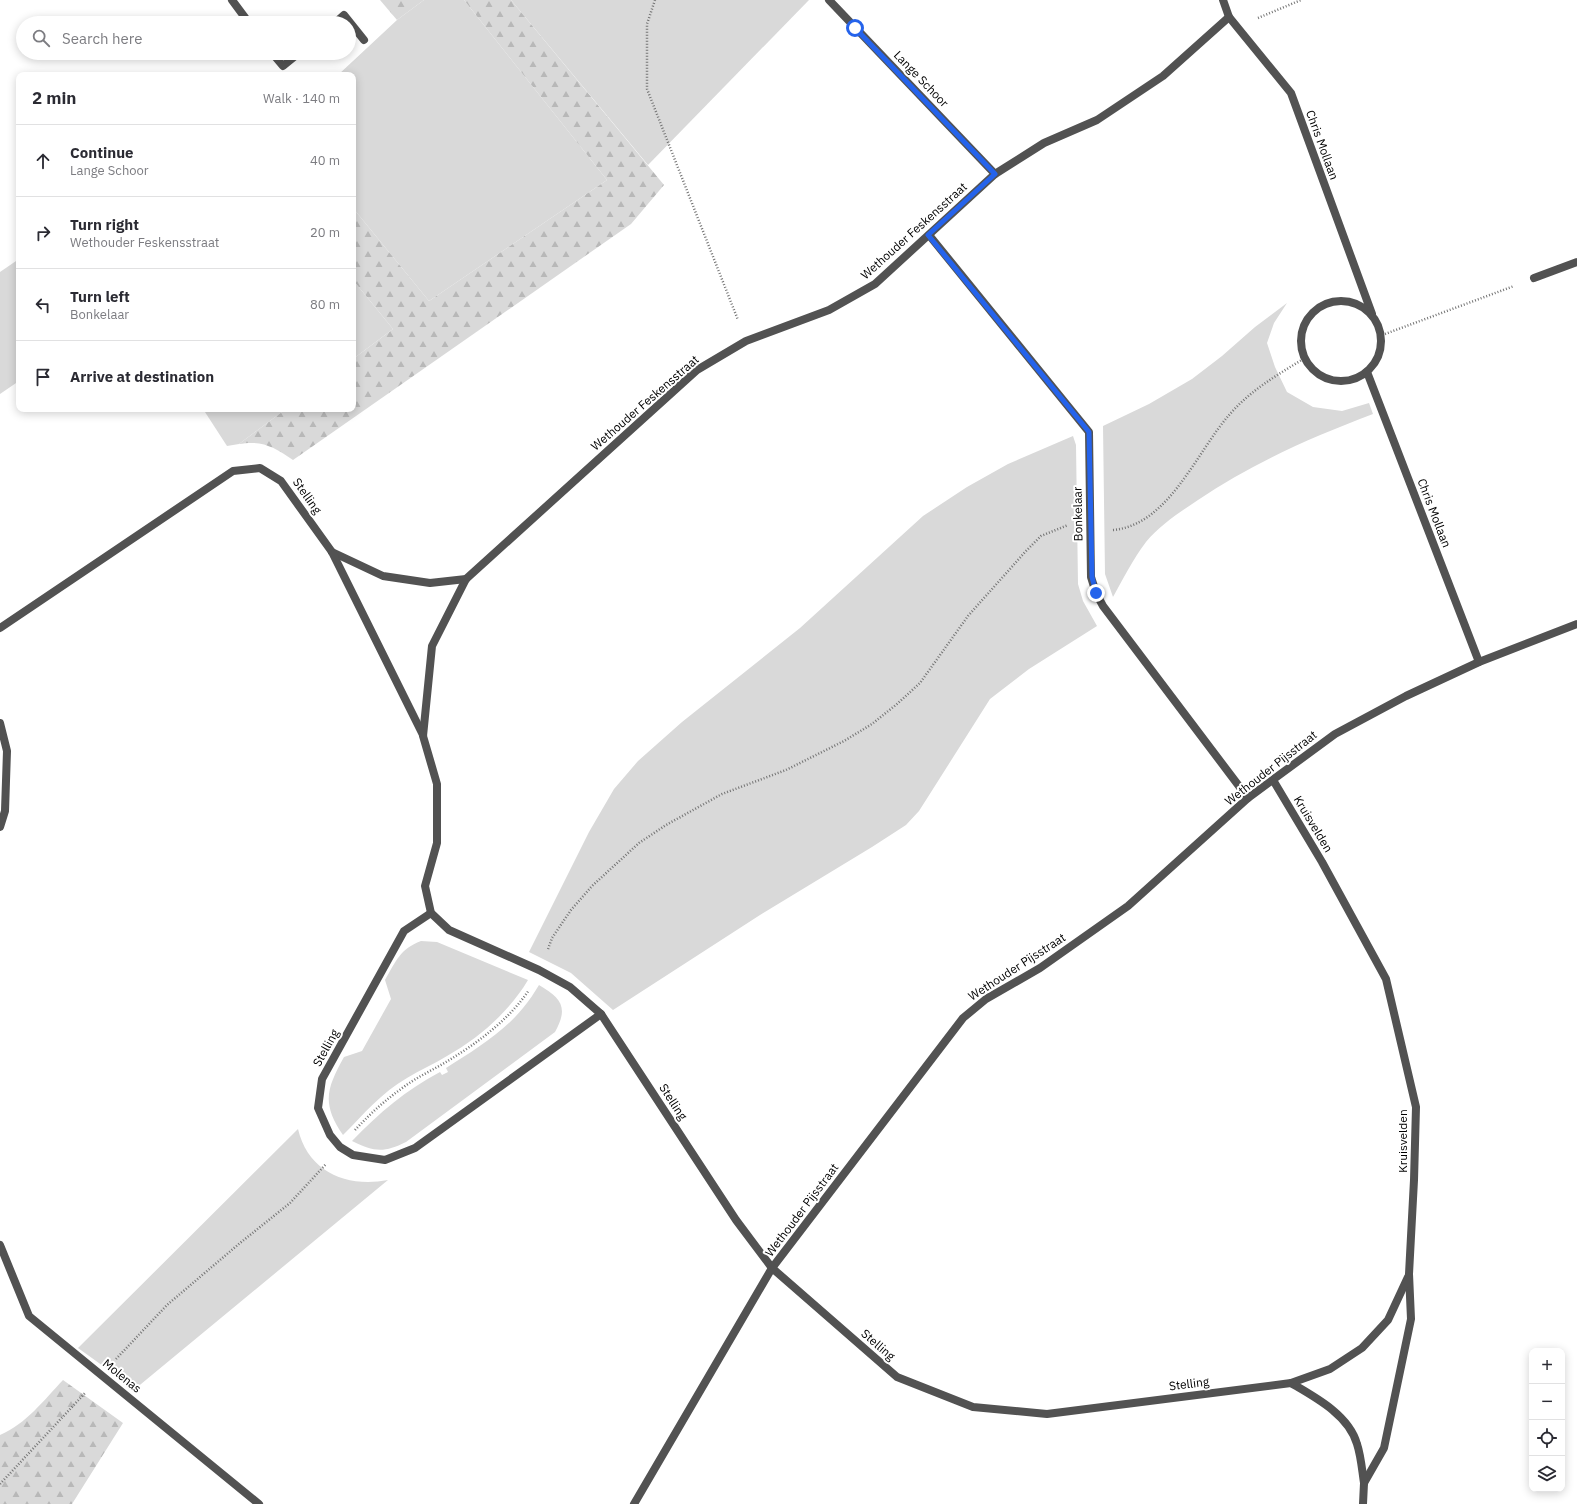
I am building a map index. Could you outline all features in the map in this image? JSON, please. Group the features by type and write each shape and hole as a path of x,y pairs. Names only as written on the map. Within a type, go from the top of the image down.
{"street":[{"path":"232,0 245,16"},
{"name":"Lange Schoor","path":"829,0 995,174"},
{"name":"Chris Mollaan","path":"1223,0 1229,17 1291,93 1381,335 1380,350 1376,362 1367,372 1479,662"},
{"name":"Wethouder Feskensstraat","path":"466,579 697,370 746,341 829,310 875,284 995,174 1044,143 1096,120 1163,76 1229,17"},
{"path":"356,30 364,40"},
{"path":"278,60 283,66 290,60"},
{"name":"Bonkelaar","path":"928,235 1089,432 1092,577 1099,600 1248,798"},
{"path":"1534,278 1577,262"},
{"path":"1367,372 1355,379 1342,382 1329,380 1317,374 1302,352 1300,338 1303,325 1311,313 1322,305 1335,300 1349,301 1362,306 1372,314"},
{"name":"Stelling","path":"0,628 233,471 260,468 282,481 332,552 423,736 437,784 437,843 425,886 431,913 449,930 539,970 570,987 601,1014 736,1220 772,1268 897,1377 973,1407 1047,1414 1291,1383 1330,1369 1362,1348 1388,1320 1409,1274"},
{"path":"332,552 383,576 430,583 466,579"},
{"name":"Stelling","path":"423,736 432,646 466,579"},
{"name":"Wethouder Pijsstraat","path":"634,1504 772,1268 963,1018 986,999 1040,968 1128,906 1248,798 1335,734 1406,696 1479,662 1577,624"},
{"path":"0,723 7,751 5,812 0,827"},
{"name":"Kruisvelden","path":"1273,780 1322,862 1386,980 1416,1107 1409,1274 1411,1319 1384,1448 1364,1483 1363,1504"},
{"name":"Stelling","path":"431,913 404,931 322,1079 318,1108 330,1136 340,1147 353,1155 385,1160 415,1148 601,1014"},
{"name":"Molenas","path":"0,1245 29,1316 259,1504"},
{"path":"1291,1383 1321,1401 1342,1418 1357,1443 1364,1483"}],"path":[{"path":"655,0 647,24 647,89 679,167 746,341"},
{"path":"1238,28 1301,0"},
{"path":"1381,335 1534,278"},
{"path":"0,1484 168,1305 248,1236 290,1203 375,1109 400,1089 463,1051 500,1023 529,992 552,938 571,910 592,886 639,843 666,825 722,794 786,770 844,741 872,724 920,683 968,616 1041,536 1070,524 1090,524 1104,531 1125,529 1147,517 1172,493 1210,438 1247,396 1268,380 1305,358"}],"green space":[{"path":"380,0 424,0 397,20"},
{"path":"424,0 464,0 607,180 429,301 356,212 356,72 341,72 354,60 356,60 356,58 397,20"},
{"path":"464,0 511,0 664,185 631,224 293,460 280,451 268,446 254,443 239,444 282,412 356,412 356,357 393,329 356,284 356,212 429,301 607,180"},
{"path":"511,0 809,0 648,165"},
{"path":"16,261 16,383 0,394 0,272"},
{"path":"356,284 393,329 356,357"},
{"path":"1287,303 1274,323 1267,343 1275,367 1287,392 1313,407 1342,411 1369,403 1373,414 1305,442 1261,463 1240,474 1177,514 1164,524 1146,542 1132,562 1113,597 1105,574 1103,426 1149,404 1192,379 1222,356 1255,327"},
{"path":"205,412 282,412 239,444 227,446"},
{"path":"1073,436 1076,445 1078,584 1083,601 1097,626 1029,669 990,699 919,811 906,825 760,915 613,1010 571,973 529,952 589,832 614,789 638,761 682,722 800,628 923,516 967,487 1008,464"},
{"path":"421,941 437,942 528,980 512,1003 482,1032 459,1049 412,1075 389,1090 343,1135 331,1114 329,1104 330,1087 344,1057 362,1051 391,999 385,980 399,956 408,948"},
{"path":"539,985 553,994 560,1004 562,1016 555,1032 406,1142 398,1146 379,1150 352,1141 372,1121 404,1094 440,1072 442,1075 448,1072 446,1068 477,1048 506,1026 523,1008"},
{"path":"298,1129 303,1144 311,1156 320,1166 331,1174 344,1179 358,1181 373,1182 388,1180 135,1389 78,1348"},
{"path":"63,1380 123,1423 72,1504 0,1504 0,1435 18,1425 42,1403"}],"route":[{"path":"855,28 995,174 928,235 1089,432 1092,577 1096,593"}]}
